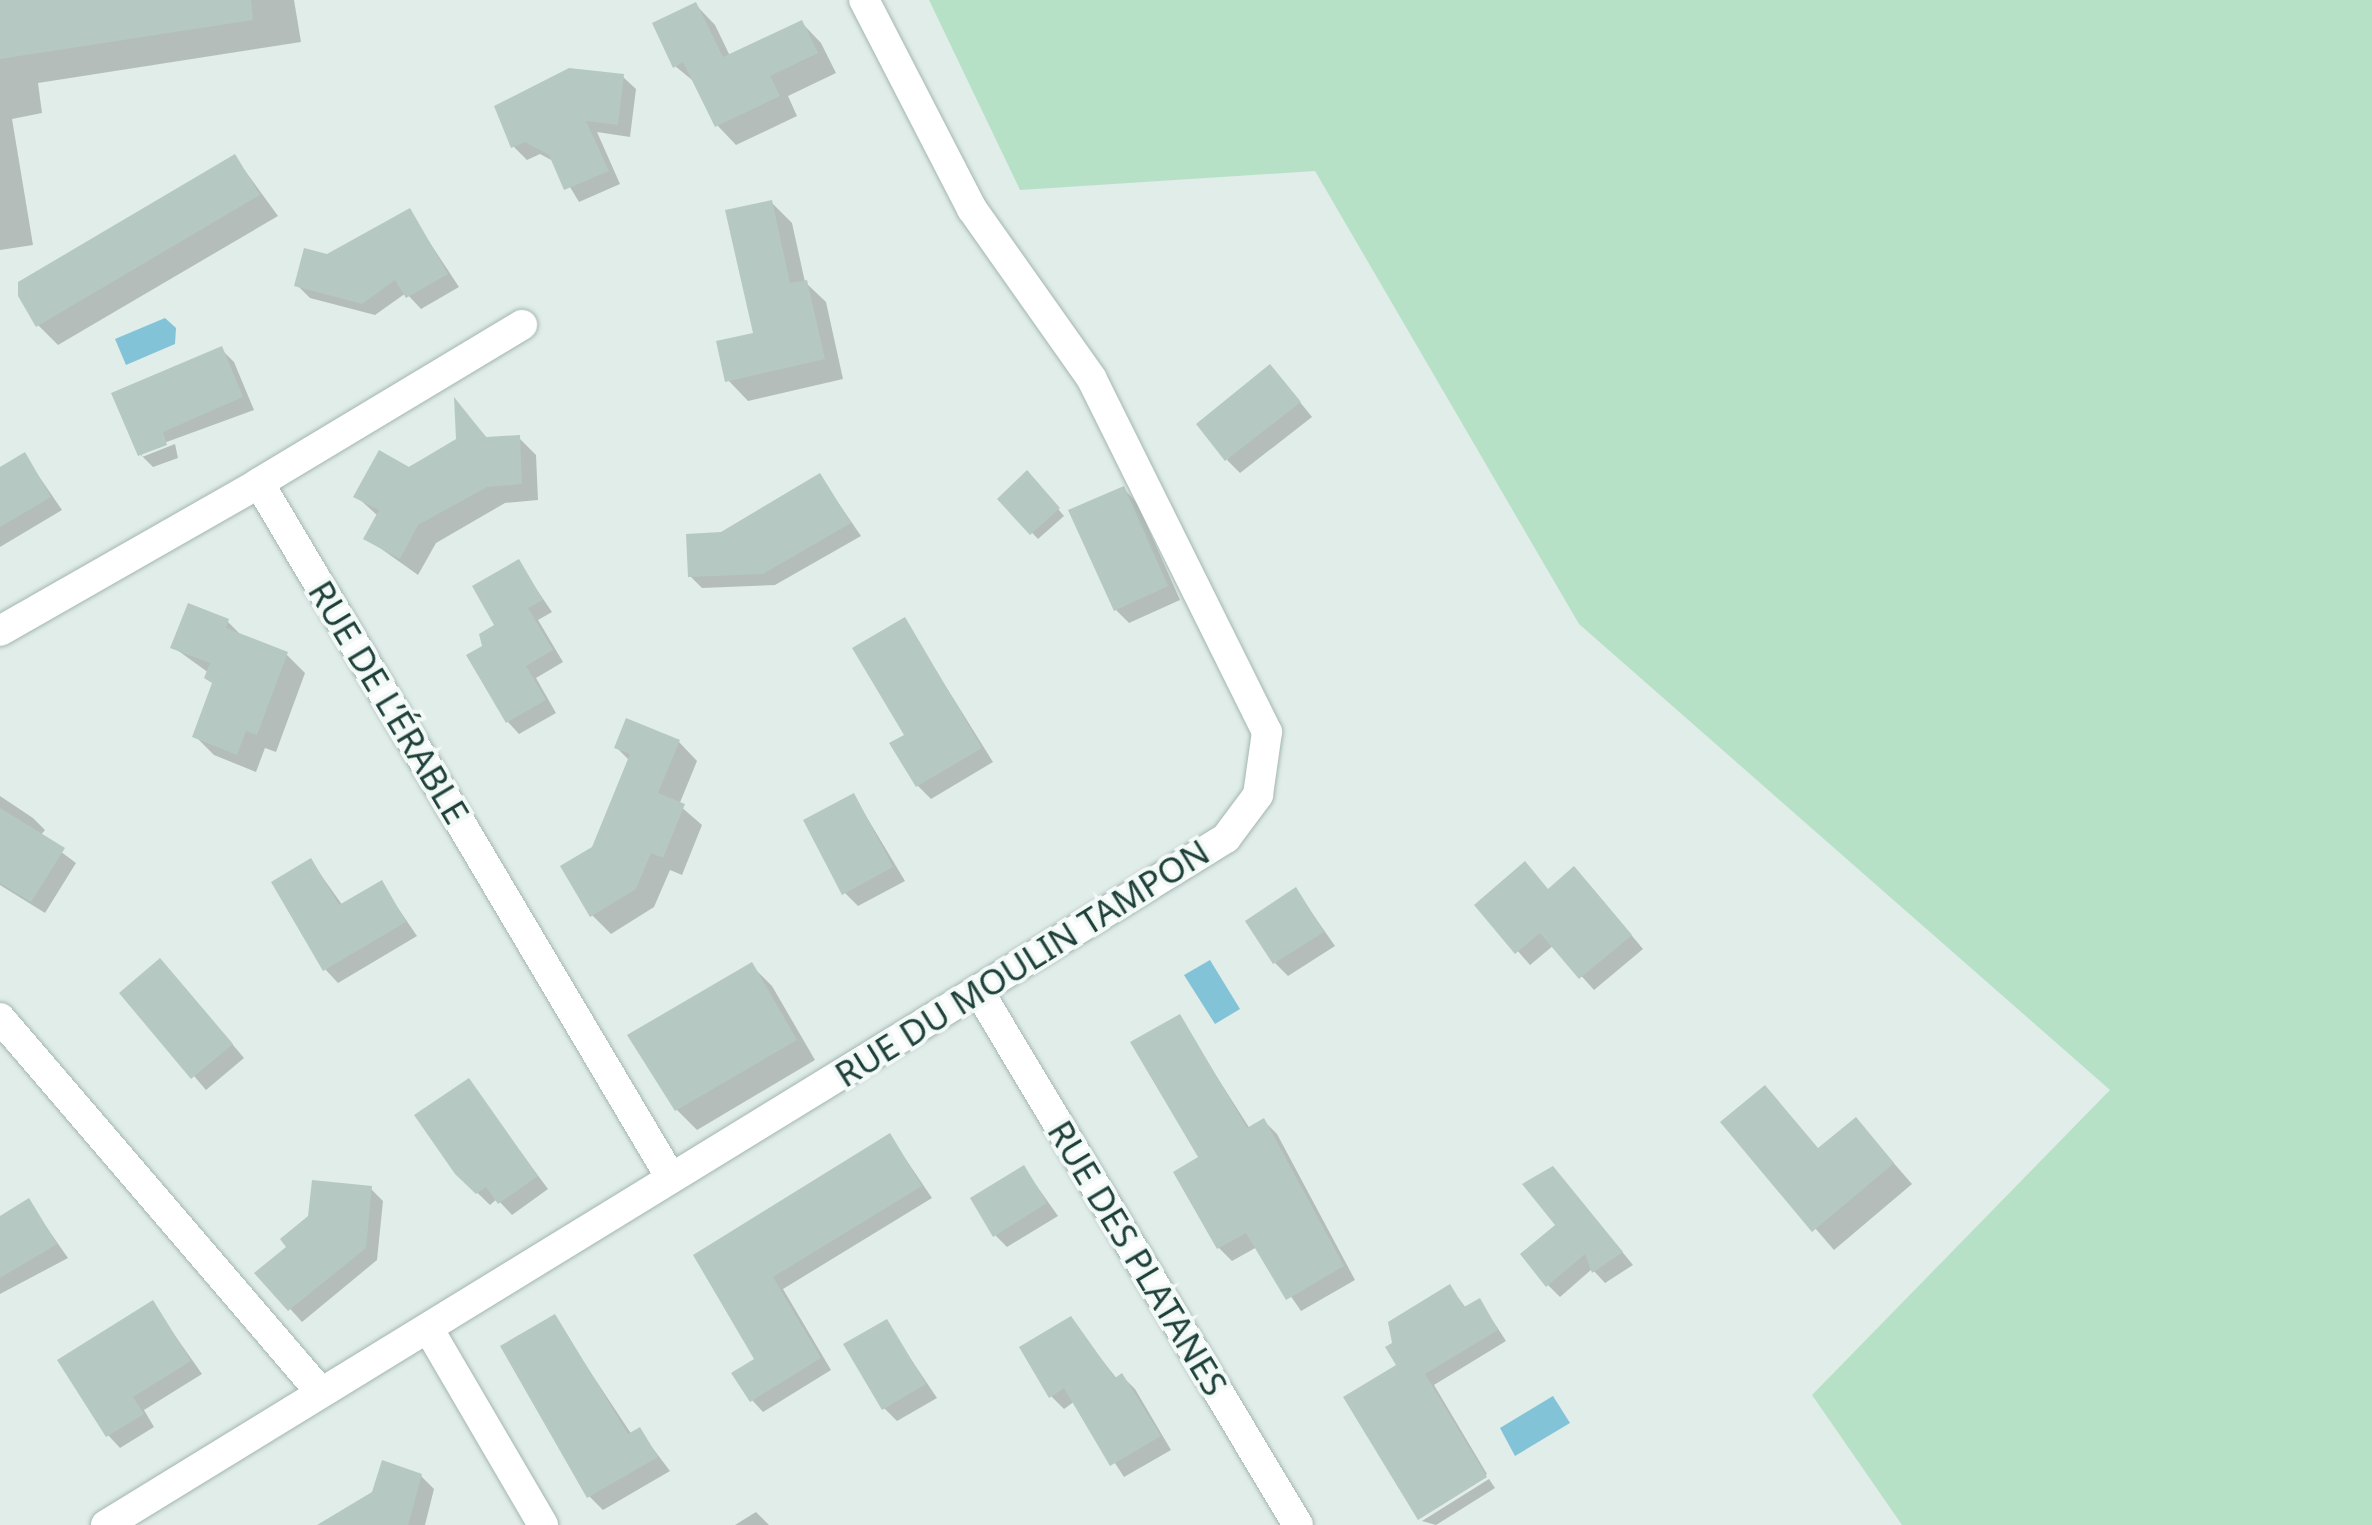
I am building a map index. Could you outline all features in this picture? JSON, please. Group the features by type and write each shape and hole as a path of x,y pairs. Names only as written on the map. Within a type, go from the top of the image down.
{"street":[{"name":"RUE DU MOULIN TAMPON","path":"106,1525 1226,838 1258,796 1266,732 1092,379 972,210 864,0"},
{"path":"0,632 522,325"},
{"name":"RUE DE L’ÉRABLE","path":"259,483 671,1178"},
{"name":"RUE DES PLATANES","path":"978,990 1298,1525"},
{"path":"0,1018 320,1392"},
{"path":"428,1328 543,1525"}],"green space":[{"path":"929,0 2372,0 2372,1525 1902,1525 1812,1395 2110,1090 1579,624 1315,171 1020,190"}],"water":[{"path":"165,318 176,328 175,344 126,365 115,339"},
{"path":"1210,960 1240,1009 1215,1024 1184,975"},
{"path":"1553,1396 1570,1423 1515,1456 1500,1428"}],"building":[{"path":"0,0 251,0 253,20 0,59"},
{"path":"696,2 723,57 802,20 818,53 770,76 780,96 715,127 683,62 673,68 652,23"},
{"path":"569,68 624,74 618,125 586,121 609,171 564,190 549,155 525,142 511,148 494,106"},
{"path":"235,154 260,195 36,327 18,296 18,282"},
{"path":"772,200 790,283 807,280 825,359 725,382 716,341 753,333 725,210"},
{"path":"410,208 448,274 406,298 395,280 362,304 294,286 304,248 327,254"},
{"path":"222,346 243,397 163,432 167,445 138,456 111,393"},
{"path":"1270,364 1301,402 1225,461 1196,424"},
{"path":"454,397 486,437 520,435 522,484 487,487 418,525 400,559 363,539 379,510 353,497 379,450 409,467 456,439"},
{"path":"25,452 51,497 0,527 0,467"},
{"path":"1027,470 1060,508 1030,535 997,499"},
{"path":"820,473 851,523 763,574 688,577 686,534 721,532"},
{"path":"1124,486 1168,586 1114,611 1068,510"},
{"path":"519,559 543,600 528,608 553,650 526,666 546,700 506,723 466,655 482,646 479,634 494,625 472,586"},
{"path":"188,603 229,619 226,628 288,652 257,735 246,731 237,755 192,737 212,683 204,678 210,663 170,648"},
{"path":"905,617 982,748 916,787 889,743 904,735 852,648"},
{"path":"626,718 680,740 658,793 685,804 663,858 651,853 636,889 590,917 560,866 592,847 630,754 614,748"},
{"path":"854,793 893,867 842,895 803,820"},
{"path":"0,808 65,848 31,902 0,883"},
{"path":"311,858 339,905 382,880 406,922 323,971 271,882"},
{"path":"1525,861 1548,889 1574,866 1632,935 1579,979 1540,933 1515,954 1474,905"},
{"path":"1296,887 1324,932 1273,964 1245,921"},
{"path":"160,958 233,1044 191,1079 119,993"},
{"path":"752,962 797,1040 675,1111 627,1035"},
{"path":"1180,1014 1247,1128 1264,1118 1344,1266 1286,1300 1246,1233 1217,1249 1173,1172 1198,1157 1130,1042"},
{"path":"469,1078 538,1176 498,1204 486,1187 476,1194 455,1174 414,1115"},
{"path":"1765,1085 1818,1148 1856,1117 1894,1163 1812,1232 1720,1122"},
{"path":"890,1133 922,1186 773,1277 821,1358 750,1402 731,1373 754,1359 693,1255"},
{"path":"1024,1165 1047,1203 993,1237 970,1198"},
{"path":"1553,1166 1623,1252 1592,1273 1585,1254 1546,1287 1520,1254 1555,1225 1522,1184"},
{"path":"312,1180 372,1186 366,1248 288,1311 254,1273 286,1247 280,1239 308,1216"},
{"path":"29,1198 57,1244 0,1278 0,1216"},
{"path":"1450,1284 1464,1307 1480,1298 1498,1330 1425,1374 1487,1477 1418,1520 1343,1397 1396,1365 1385,1347 1392,1343 1388,1322"},
{"path":"153,1300 191,1361 133,1397 144,1414 106,1437 57,1360"},
{"path":"555,1314 628,1434 640,1427 658,1457 587,1498 500,1346"},
{"path":"1071,1316 1115,1378 1122,1373 1161,1436 1110,1466 1064,1388 1049,1398 1019,1347"},
{"path":"887,1319 926,1384 882,1410 843,1344"},
{"path":"382,1460 422,1474 408,1525 317,1525 372,1492"}]}
